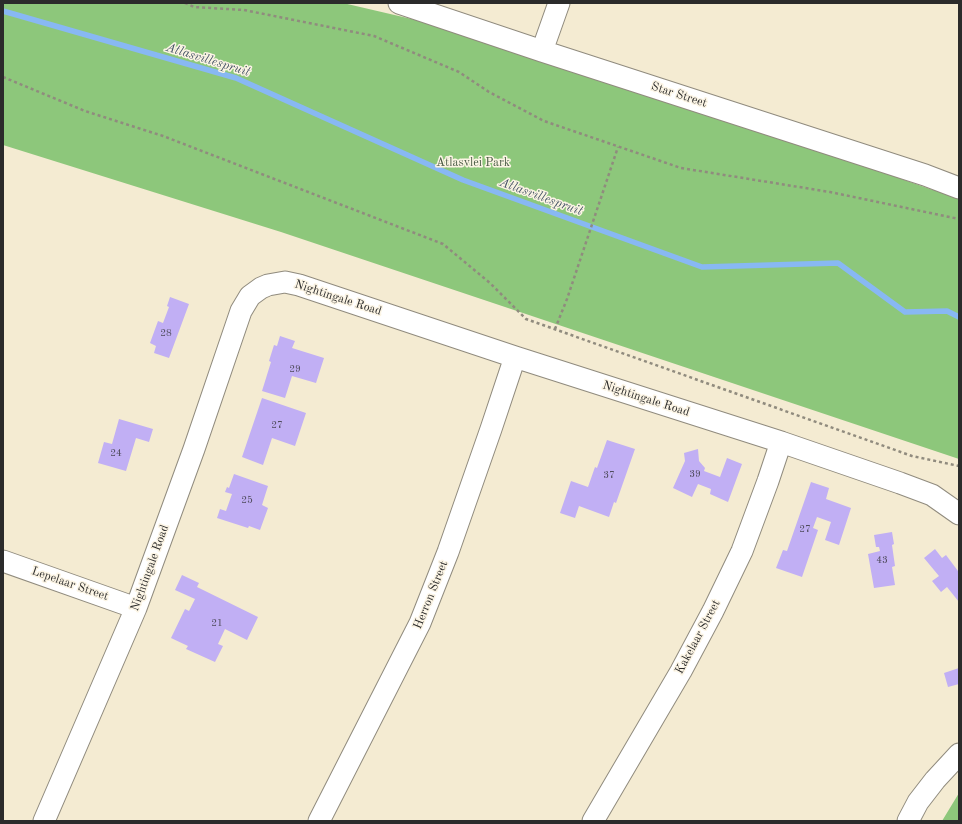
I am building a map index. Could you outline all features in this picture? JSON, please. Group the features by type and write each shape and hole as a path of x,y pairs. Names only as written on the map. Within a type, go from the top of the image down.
{"street":[{"name":"Star Street","path":"399,3 925,175 959,188"},
{"path":"542,51 559,3"},
{"name":"Nightingale Road","path":"44,821 136,608 194,449 241,311 250,296 268,285 285,282 292,283 514,357 781,442 932,495 959,514"},
{"name":"Herron Street","path":"319,821 420,623 450,545 491,429 514,357"},
{"name":"Kakelaar Street","path":"593,821 681,671 713,611 742,551 781,442"},
{"name":"Lepelaar Street","path":"3,561 136,608"},
{"path":"908,821 918,802 935,780 959,754"}],"path":[{"path":"185,3 194,7 244,10 374,36 459,72 489,92 544,121 681,168 830,192 959,218"},
{"path":"3,77 85,111 163,136 443,244 490,283 526,319 912,456 959,466"},
{"path":"555,329 567,299 618,146"}],"green space":[{"name":"Atlasvlei Park","path":"3,3 343,3 506,41 933,190 959,185 959,459 281,232 3,145"},
{"path":"959,793 959,821 942,821"}],"building":[{"path":"170,297 189,304 169,358 154,353 156,346 150,343 158,321 163,323 169,307 167,306"},
{"path":"280,336 295,341 292,348 324,358 316,383 292,376 285,398 262,391 271,362 269,361 274,345 277,346"},
{"path":"262,398 306,413 295,446 272,438 263,465 242,457"},
{"path":"119,419 153,429 149,442 136,438 126,471 98,463 104,442 112,444"},
{"path":"607,440 635,449 616,503 614,502 609,517 579,506 575,518 560,513 571,481 588,487 595,467 597,468"},
{"path":"698,449 699,461 705,468 704,471 720,477 727,458 742,464 728,502 710,494 711,489 698,484 692,497 673,488 685,461 684,453"},
{"path":"234,474 268,486 262,505 268,508 260,530 249,526 248,528 217,518 220,509 226,511 232,494 225,492 227,487 229,488"},
{"path":"811,482 829,488 826,499 851,508 839,545 825,540 831,522 817,517 813,528 818,530 802,577 776,568 783,550 787,551"},
{"path":"892,532 895,566 892,567 895,585 874,588 868,554 880,551 879,547 876,547 874,535"},
{"path":"935,549 942,558 946,555 958,571 959,570 959,602 947,587 941,592 932,581 939,576 924,558"},
{"path":"182,575 199,583 197,587 258,617 247,640 225,629 218,644 223,646 215,662 186,649 188,646 171,638 185,609 189,611 195,599 175,590"},
{"path":"959,668 959,684 948,687 944,673"}],"waterway":[{"name":"Atlasvillespruit","path":"3,11 236,78 463,180 702,267 838,263 905,312 947,311 959,317"}]}
